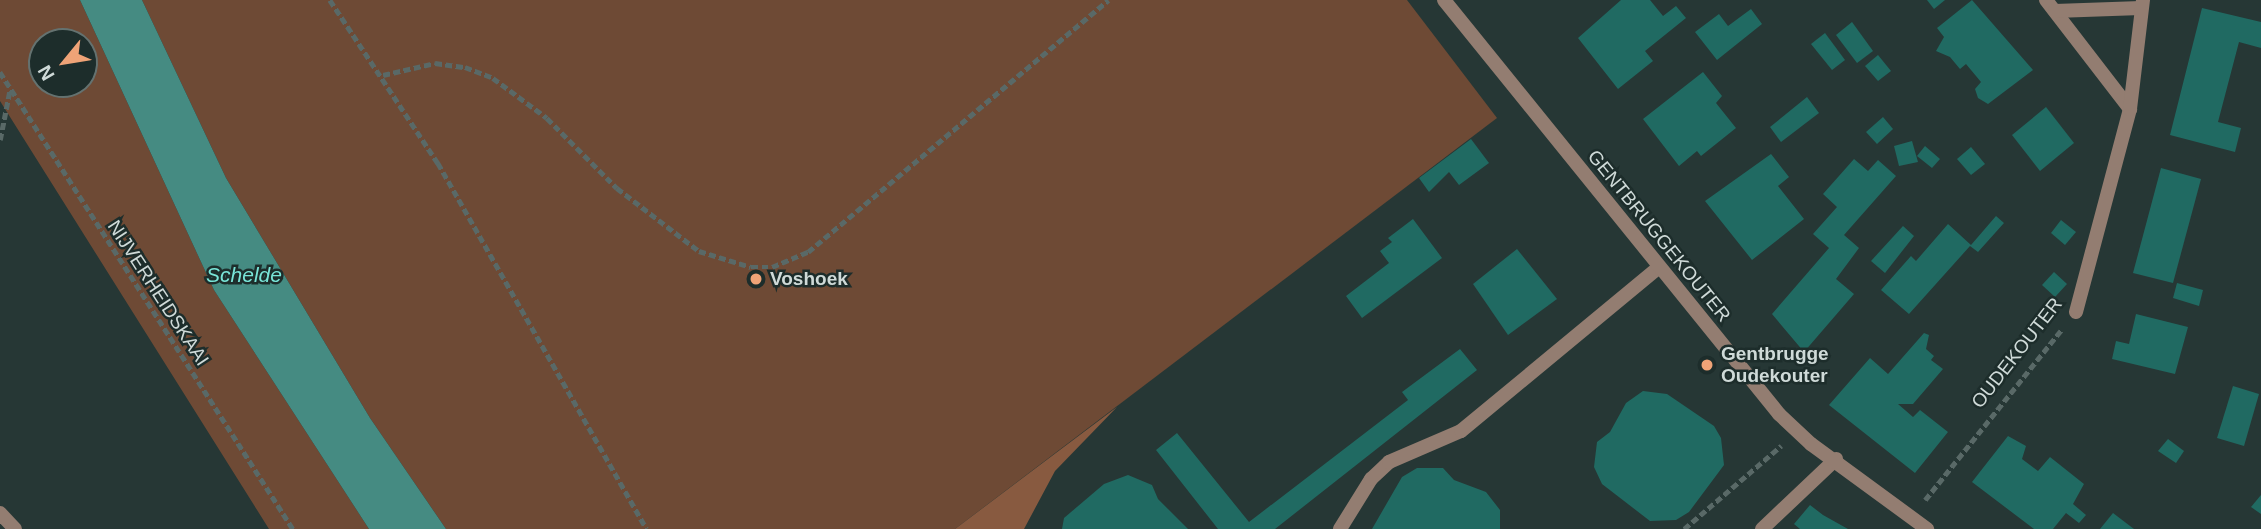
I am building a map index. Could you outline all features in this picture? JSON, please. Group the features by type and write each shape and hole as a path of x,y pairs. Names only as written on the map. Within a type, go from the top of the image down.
{"street":[{"name":"GENTBRUGGEKOUTER","path":"1444,0 1659,267 1798,432 1927,529"},
{"name":"OUDEKOUTER","path":"2050,6 2142,4 2130,108 2076,312"},
{"name":"OUDEKOUTER","path":"2050,6 2130,108"},
{"path":"1340,529 1371,479 1389,462 1461,431 1659,267"},
{"path":"1762,529 1836,459"},
{"path":"0,513 15,529"}],"path":[{"path":"330,0 383,75 647,529"},
{"path":"383,75 435,64 465,67 494,78 547,118 617,188 699,251 751,267 772,267 808,251 1108,0"},
{"name":"NIJVERHEIDSKAAI","path":"0,72 293,529"},
{"path":"0,140 10,88"},
{"name":"OUDEKOUTER","path":"1911,517 2076,312"},
{"path":"1684,529 1798,432"}],"shaded area":[{"path":"0,0 80,0 93,28 28,28 28,98 98,98 98,39 214,290 369,529 269,529 0,101"},
{"path":"142,0 1407,0 1497,118 955,529 446,529 370,418 226,178"},
{"path":"1117,407 1055,471 1024,529 955,529"}],"water":[{"name":"Schelde","path":"80,0 142,0 226,178 370,418 446,529 369,529 214,290 98,39 98,28 93,28"}],"building":[{"path":"1621,0 1650,0 1663,16 1676,6 1686,18 1645,51 1653,61 1618,89 1578,38"},
{"path":"1927,0 1945,0 1934,9"},
{"path":"1972,0 2033,70 1988,104 1978,98 1975,89 1981,82 1966,64 1960,69 1950,57 1936,51 1944,37 1937,28"},
{"path":"2202,8 2261,22 2261,48 2239,42 2218,122 2241,128 2235,152 2170,135"},
{"path":"1751,9 1762,24 1717,60 1695,32 1719,14 1728,26"},
{"path":"1852,22 1873,51 1857,63 1836,35"},
{"path":"1825,33 1845,60 1832,70 1811,44"},
{"path":"1878,55 1891,71 1878,81 1865,66"},
{"path":"1703,72 1722,96 1716,103 1736,128 1701,156 1697,151 1679,166 1643,119"},
{"path":"1807,97 1819,113 1781,142 1770,127"},
{"path":"2046,107 2074,143 2040,171 2012,135"},
{"path":"1883,117 1893,129 1877,144 1866,132"},
{"path":"1471,139 1489,163 1459,185 1449,172 1429,192 1419,178"},
{"path":"1912,141 1918,162 1899,166 1894,146"},
{"path":"1925,146 1940,159 1932,168 1917,156"},
{"path":"1971,147 1985,164 1971,175 1957,159"},
{"path":"1771,154 1789,177 1778,186 1804,219 1752,260 1705,201"},
{"path":"1854,159 1868,171 1878,160 1896,176 1844,235 1859,248 1836,279 1854,294 1804,352 1772,314 1829,248 1813,234 1837,207 1823,194"},
{"path":"2161,168 2201,179 2173,283 2133,273"},
{"path":"1996,216 2004,223 1978,252 1970,246 1909,314 1881,290 1911,256 1916,261 1948,224 1971,245"},
{"path":"1413,219 1442,258 1362,318 1346,296 1389,263 1380,251 1392,242 1388,238"},
{"path":"2061,220 2076,232 2065,245 2051,233"},
{"path":"1903,226 1914,236 1885,273 1871,261"},
{"path":"1517,249 1557,299 1508,335 1473,284"},
{"path":"2054,272 2067,284 2055,297 2042,285"},
{"path":"2177,283 2203,290 2199,306 2173,298"},
{"path":"2136,314 2188,327 2175,374 2112,359 2116,341 2129,344"},
{"path":"1924,333 1929,335 1926,349 1934,356 1931,360 1943,369 1913,404 1898,404 1913,417 1920,410 1948,432 1915,473 1829,405 1870,358 1888,374"},
{"path":"1460,349 1477,370 1275,529 1218,529 1156,450 1177,433 1249,522 1408,400 1402,392"},
{"path":"2233,386 2259,394 2244,446 2217,438"},
{"path":"1643,391 1667,394 1714,426 1721,438 1724,465 1689,512 1676,520 1650,521 1602,484 1594,467 1597,442 1610,432 1626,403"},
{"path":"2008,436 2026,446 2022,459 2038,471 2050,457 2084,484 2073,504 2086,515 2079,523 2066,513 2053,529 2034,529 1972,482"},
{"path":"2168,439 2184,451 2176,463 2158,451"},
{"path":"1417,468 1443,468 1454,480 1486,492 1500,510 1500,529 1372,529 1402,477"},
{"path":"1128,475 1152,485 1158,499 1188,529 1062,529 1064,518 1104,484"},
{"path":"2261,495 2261,514 2251,507"},
{"path":"1810,505 1848,529 1800,529 1794,524"},
{"path":"2113,513 2134,529 2100,529"}],"place":[{"name":"Voshoek","path":"756,279"},
{"name":"Gentbrugge Oudekouter","path":"1707,365"}]}
